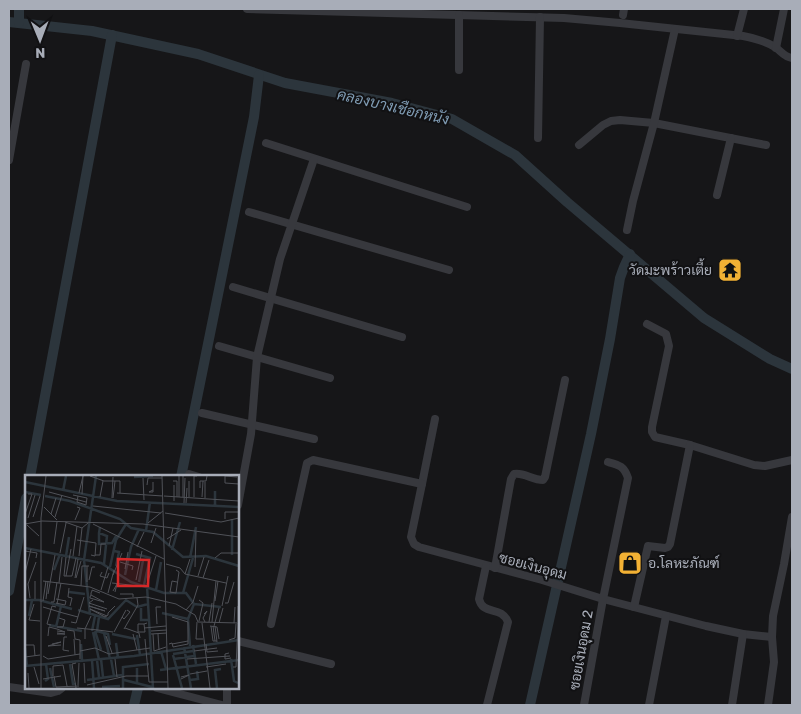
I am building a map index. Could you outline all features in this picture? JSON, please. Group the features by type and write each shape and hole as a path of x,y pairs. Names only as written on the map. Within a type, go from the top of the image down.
{"street":[{"path":"247,9 389,11 459,15 498,12 537,14 757,39 792,58"},
{"path":"564,9 564,18"},
{"path":"737,36 744,9"},
{"path":"776,48 784,9"},
{"path":"537,14 538,138"},
{"path":"459,15 459,70"},
{"path":"627,230 676,29"},
{"path":"9,160 26,64"},
{"path":"579,144 603,125 611,121 620,120 654,123 766,146"},
{"path":"717,195 731,138"},
{"path":"266,143 467,207"},
{"path":"239,485 252,424 258,357 271,298 280,259 314,159"},
{"path":"248,212 449,270"},
{"path":"233,287 402,337"},
{"path":"646,324 666,334 669,346 652,432 655,437 690,445 754,465 765,466 792,460"},
{"path":"219,346 330,378"},
{"path":"495,568 511,479 514,474 520,473 538,480 542,480 545,477 565,380"},
{"path":"202,413 314,439"},
{"name":"ซอยเงินอุดม","path":"435,419 411,537 414,544 419,547 666,616 743,634 772,637"},
{"path":"634,607 648,546 665,548 670,544 690,445"},
{"path":"271,624 307,463 313,460 422,484"},
{"name":"ซอยเงินอุดม 2","path":"584,705 603,598 628,478 626,471 620,466 608,462"},
{"path":"190,474 194,475"},
{"path":"768,705 774,662 773,616 792,517"},
{"path":"486,566 478,599 484,608 506,616 508,622 488,705"},
{"path":"649,705 666,616"},
{"path":"732,705 743,634"},
{"path":"239,641 331,664"},
{"path":"9,687 51,693 61,689"},
{"path":"161,689 222,705"},
{"path":"227,689 227,705"}],"waterway":[{"path":"19,9 19,23"},
{"name":"คลองบางเชือกหนัง","path":"9,22 92,31 198,54 285,83 392,103 452,119 515,155 567,202 704,318 770,359 792,369"},
{"path":"30,475 112,35"},
{"path":"181,475 254,117 259,75"},
{"path":"530,705 591,434 620,278 630,254"},
{"path":"9,591 25,503"},
{"path":"134,705 138,689"}],"place":[{"name":"วัดมะพร้าวเตี้ย","path":"730,270"},
{"name":"อ.โลหะภัณฑ์","path":"630,563"}]}
